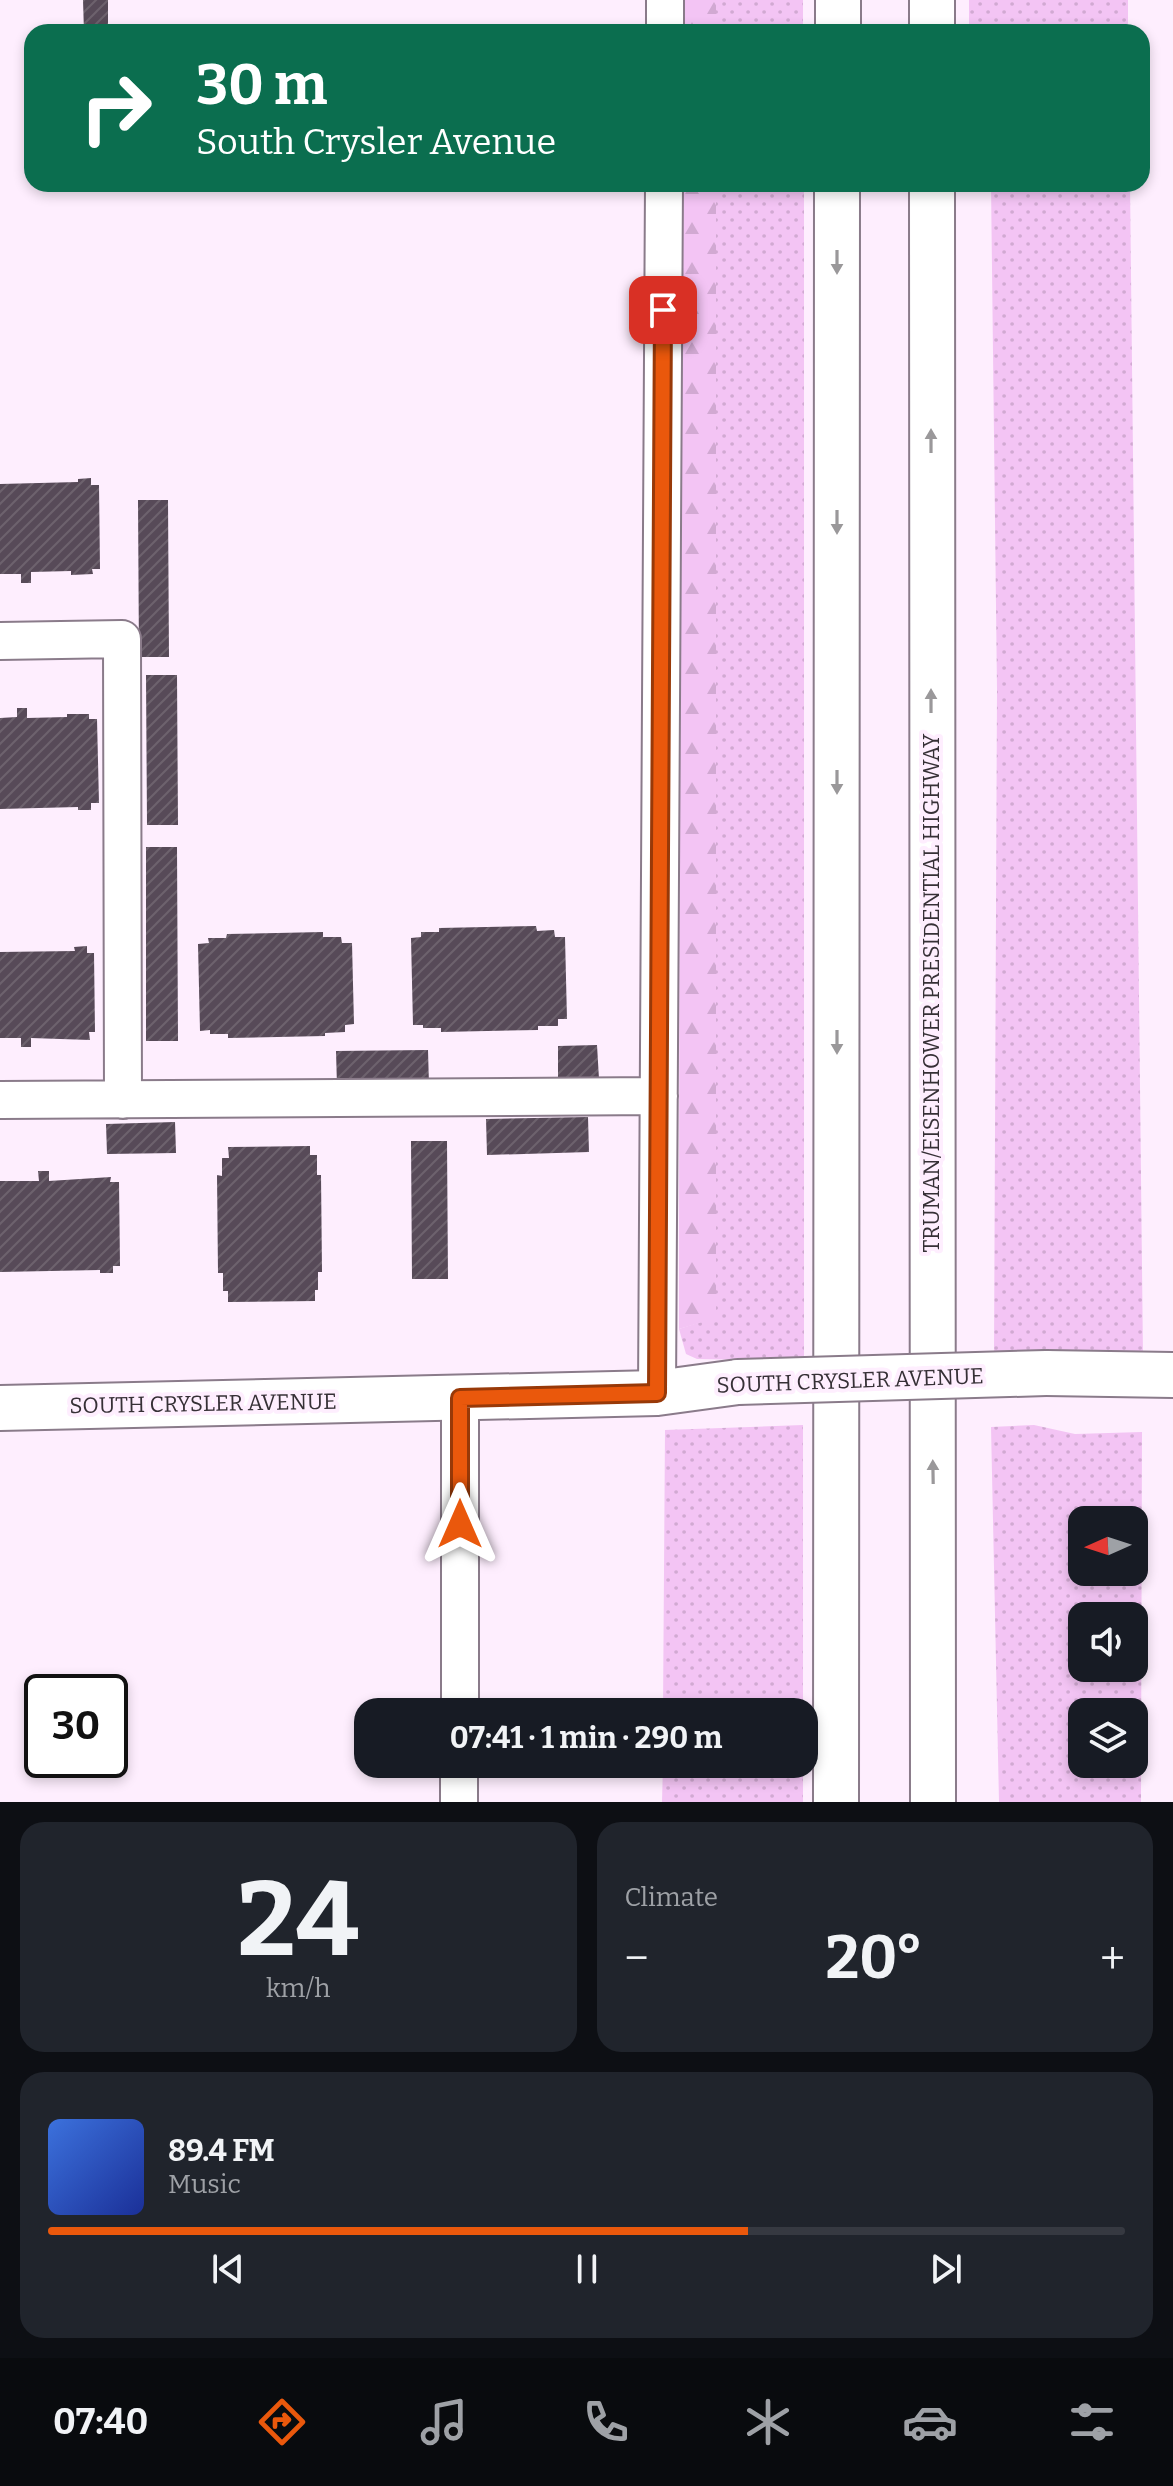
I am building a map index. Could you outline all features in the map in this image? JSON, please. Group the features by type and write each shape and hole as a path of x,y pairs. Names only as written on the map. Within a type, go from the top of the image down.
{"main road":[{"path":"838,0 838,24"},
{"path":"932,0 932,24"},
{"path":"836,1802 837,192"},
{"name":"TRUMAN/EISENHOWER PRESIDENTIAL HIGHWAY","path":"932,192 933,1802"},
{"name":"SOUTH CRYSLER AVENUE","path":"0,1408 657,1393 738,1382 1046,1373 1173,1375"},
{"path":"934,1537 950,1802"}],"street":[{"path":"665,0 665,24"},
{"path":"657,1393 664,192"},
{"path":"0,641 122,639 123,1100"},
{"path":"0,1100 659,1096"},
{"path":"460,1398 460,1698"},
{"path":"459,1778 459,1802"}],"green space":[{"path":"680,0 716,0 716,24 680,24"},
{"path":"716,0 803,0 803,24 716,24"},
{"path":"969,0 1128,0 1128,24 969,24"},
{"path":"680,192 716,192 716,1318 679,1329"},
{"path":"716,192 804,192 804,1361 697,1359 686,1354 679,1329 716,1317"},
{"path":"991,192 1130,192 1143,1357 994,1354 997,690"},
{"path":"803,1425 803,1698 663,1698 665,1430"},
{"path":"1034,1425 1075,1434 1142,1432 1142,1506 1068,1506 1068,1586 1142,1586 1142,1602 1068,1602 1068,1682 1141,1682 1141,1698 1068,1698 1068,1778 1141,1778 1141,1802 999,1802 991,1427"},
{"path":"663,1778 803,1778 803,1802 662,1802"}],"building":[{"path":"83,0 108,0 108,24 84,24"},
{"path":"91,478 91,485 99,485 100,569 92,569 93,574 71,575 71,571 31,572 31,583 21,583 21,574 0,574 0,484 78,482 78,479"},
{"path":"138,500 168,500 169,657 139,657"},
{"path":"146,675 177,675 178,825 147,825"},
{"path":"17,708 27,708 27,718 89,714 89,719 97,719 99,803 91,803 91,810 78,810 78,807 0,809 0,718 17,717"},
{"path":"146,847 177,847 178,1041 146,1041"},
{"path":"536,926 537,931 554,930 555,937 565,937 567,1019 558,1019 558,1026 538,1026 538,1030 441,1032 441,1028 413,1025 411,938 421,937 421,932 439,932 439,928"},
{"path":"323,932 323,937 341,937 342,943 352,943 354,1024 345,1025 345,1032 325,1033 325,1036 228,1038 228,1034 200,1031 198,944 209,943 208,938 226,938 227,934"},
{"path":"87,946 87,953 94,953 95,1032 89,1032 90,1040 31,1038 31,1047 21,1047 21,1038 0,1038 0,952 75,951 74,947"},
{"path":"597,1045 599,1079 558,1079 558,1046"},
{"path":"428,1050 429,1085 337,1086 336,1051"},
{"path":"588,1117 589,1152 487,1155 486,1119"},
{"path":"175,1122 176,1153 107,1154 106,1124"},
{"path":"411,1141 447,1141 448,1279 412,1279"},
{"path":"310,1146 310,1155 317,1155 317,1175 321,1175 322,1272 318,1272 315,1301 228,1302 228,1291 223,1291 223,1273 218,1273 217,1175 222,1176 222,1158 229,1158 228,1147"},
{"path":"38,1171 49,1171 49,1181 111,1177 110,1182 119,1182 120,1266 113,1266 113,1273 100,1273 100,1270 0,1272 0,1181 39,1181"}],"route":[{"path":"460,1524 460,1398 657,1393 663,310"}]}
